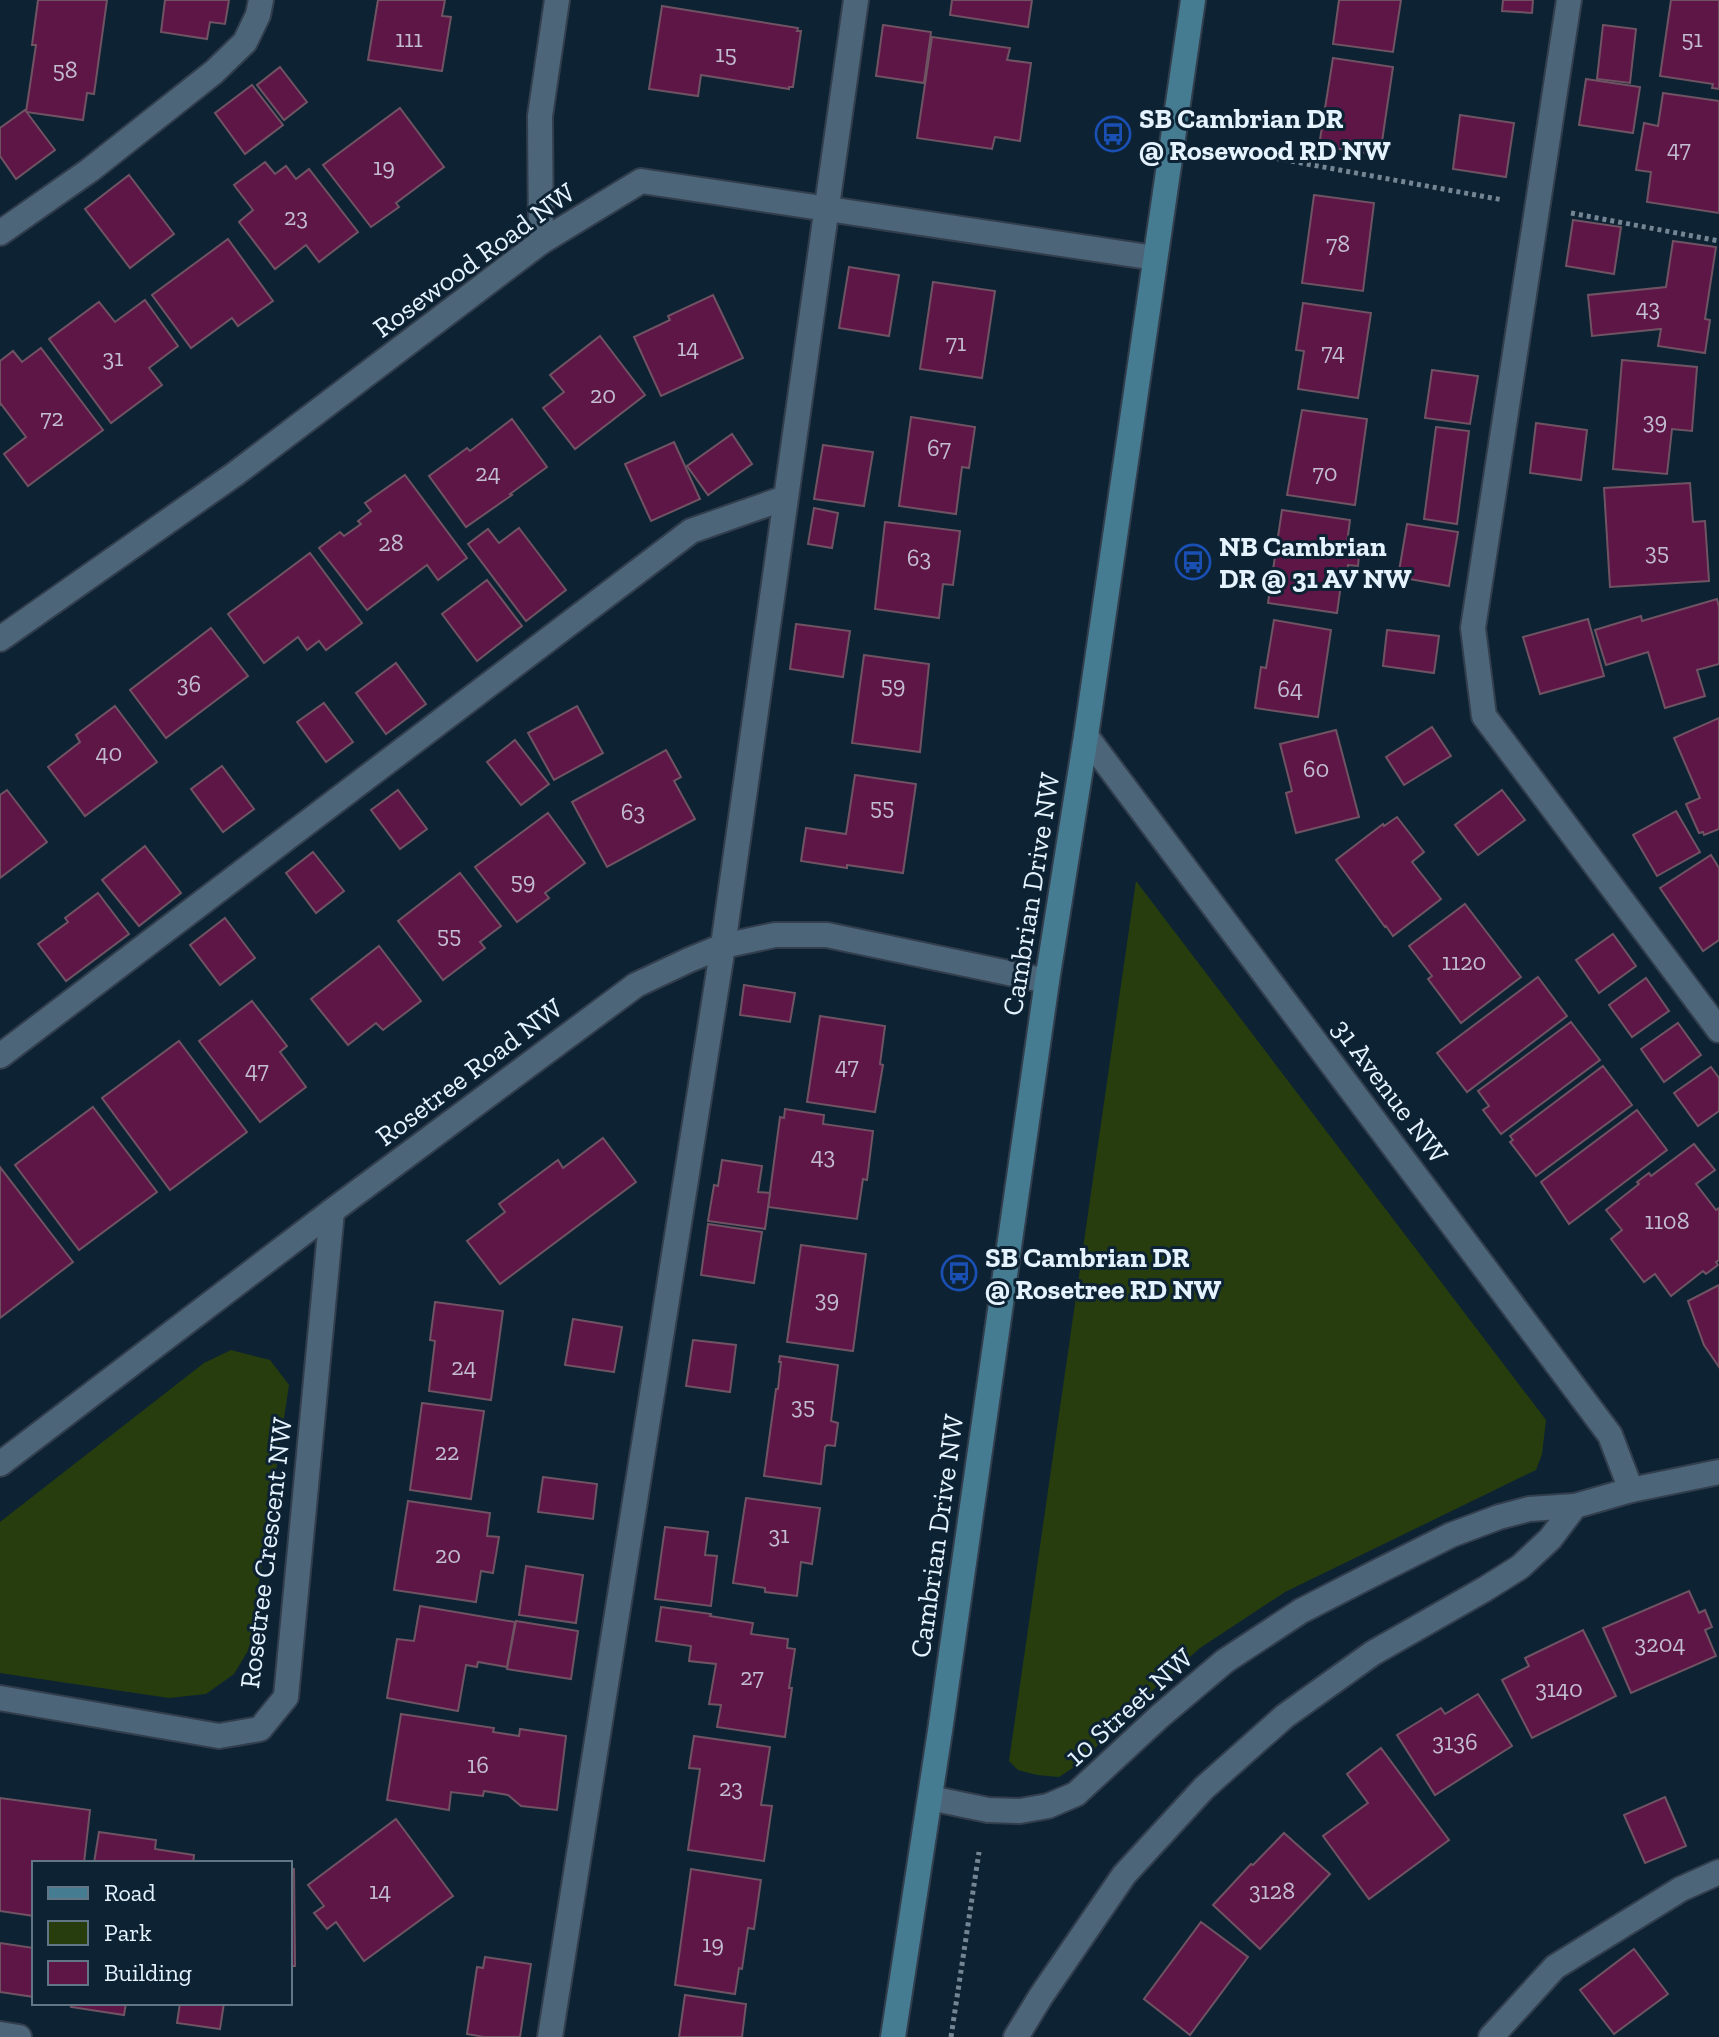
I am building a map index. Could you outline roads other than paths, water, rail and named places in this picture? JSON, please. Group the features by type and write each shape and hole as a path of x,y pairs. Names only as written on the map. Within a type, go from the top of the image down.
{"street":[{"path":"0,233 90,170 214,72 245,42 258,15 261,0"},
{"path":"541,242 540,116 557,0"},
{"path":"550,2037 723,946 856,0"},
{"name":"Cambrian Drive NW","path":"930,1798 1047,981 1086,736 1193,0"},
{"path":"1569,0 1473,628 1484,716 1719,1030"},
{"name":"Rosewood Road NW","path":"0,639 235,474 541,242 641,181 1155,258"},
{"path":"0,1056 691,531 785,498"},
{"name":"31 Avenue NW","path":"1086,736 1610,1435 1631,1490"},
{"name":"Rosetree Road NW","path":"0,1464 636,985 689,960 723,946 775,935 827,935 1047,981"},
{"name":"Rosetree Crescent NW","path":"0,1698 219,1736 260,1729 286,1697 332,1211"},
{"name":"10 Street NW","path":"930,1798 988,1810 1020,1811 1048,1806 1076,1794 1225,1661 1301,1611 1451,1535 1529,1509 1575,1506 1631,1490 1719,1472"},
{"path":"1016,2037 1124,1875 1204,1788 1285,1716 1373,1653 1520,1567 1550,1539 1575,1506"},
{"path":"893,2037 930,1798"},
{"path":"1491,2037 1555,1967 1681,1889 1719,1872"},
{"path":"0,2034 19,2037"}],"place":[{"name":"SB Cambrian DR @ Rosewood RD NW","path":"1113,134"},
{"name":"NB Cambrian DR @ 31 AV NW","path":"1193,562"},
{"name":"SB Cambrian DR @ Rosetree RD NW","path":"959,1273"}]}
